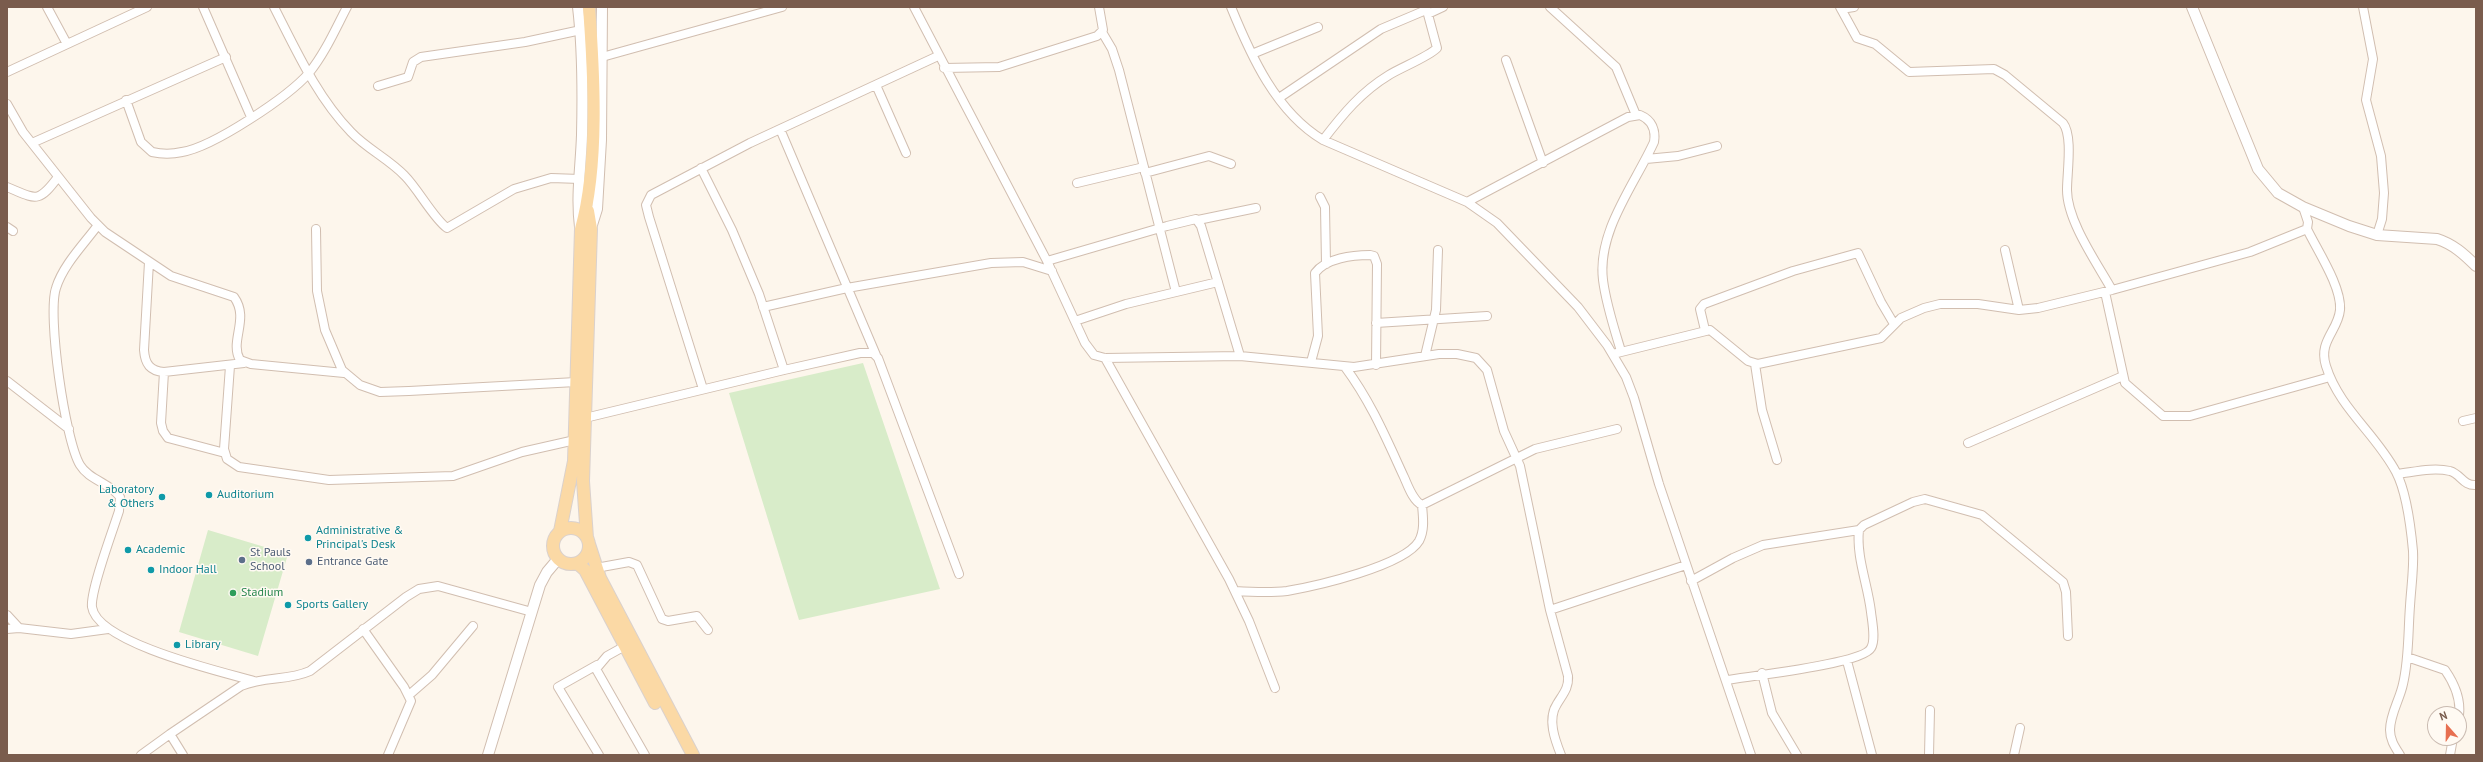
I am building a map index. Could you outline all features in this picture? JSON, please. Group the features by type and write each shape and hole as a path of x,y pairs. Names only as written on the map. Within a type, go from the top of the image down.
{"main road":[{"path":"560,531 572,479 575,440 576,382 592,122 589,7"},
{"path":"586,229 583,508 588,541 596,568 693,755"},
{"path":"572,528 583,533 588,541 586,556 577,563 567,564 558,559 552,548 555,536 560,531 572,528"},
{"path":"577,563 585,570 684,755"}],"street":[{"path":"47,7 68,44"},
{"path":"7,72 146,7"},
{"path":"203,7 251,117"},
{"path":"274,7 309,73 333,110 350,131 405,176 447,228 514,189 551,178 580,179"},
{"path":"126,100 141,142 152,152 183,152 195,148 251,117 288,92 309,73 328,46 347,7"},
{"path":"578,7 581,30 582,134 578,209 586,229"},
{"path":"586,229 597,209 602,57 602,7"},
{"path":"602,57 782,7"},
{"path":"914,7 944,68 1047,261 1089,350 1094,355 1106,358 1240,356 1345,366 1376,365 1425,356 1468,355 1482,363 1488,376 1504,431 1517,458 1550,610 1568,676 1568,686 1556,704 1553,722 1556,744 1561,755"},
{"path":"1099,7 1103,23 1102,32 1112,50 1119,70 1176,292"},
{"path":"1231,7 1252,54 1279,98 1298,122 1308,131 1323,140 1467,202 1497,224 1537,263 1617,352"},
{"path":"1279,98 1381,29 1427,10 1443,7"},
{"path":"1550,7 1616,67 1636,115 1649,120 1655,133 1654,142 1613,226 1604,253 1603,279 1617,352 1634,398 1659,484 1691,581 1727,680 1751,755"},
{"path":"1854,7 1841,8 1857,38 1875,44 1909,72 1994,69 2005,75 2064,123 2068,133 2067,192 2069,204 2109,291 2123,376 2127,385 2158,414 2174,417 2190,416 2330,377"},
{"path":"2192,7 2258,169 2278,193 2303,207 2349,226 2377,235 2441,240 2453,246 2476,266"},
{"path":"2363,7 2373,59 2366,100 2381,156 2384,193 2382,219 2377,235"},
{"path":"1323,140 1348,108 1366,91 1410,62 1436,50 1437,46 1427,10"},
{"path":"1252,54 1318,27"},
{"path":"378,86 408,77 413,62 421,57 524,42 581,30"},
{"path":"944,68 983,68 1018,62 1086,41 1102,32"},
{"path":"703,389 646,205 647,200 656,190 780,129 938,56"},
{"path":"32,143 126,100 226,57"},
{"path":"1506,60 1543,163"},
{"path":"876,85 906,153"},
{"path":"7,104 32,143 58,177 98,225 118,243 171,276 234,297 241,311 238,354 244,362"},
{"path":"1467,202 1636,115"},
{"path":"780,129 876,355 959,574"},
{"path":"1646,159 1678,156 1717,146"},
{"path":"1077,183 1209,156 1231,164"},
{"path":"701,168 732,230 763,307 784,370"},
{"path":"7,187 34,197 40,197 46,193 58,177"},
{"path":"1320,197 1324,207 1326,264"},
{"path":"2303,207 2308,222 2307,229 2334,282 2340,299 2338,319 2325,344 2324,358 2330,377 2341,401 2376,442 2397,474 2403,491 2413,552 2407,657 2403,684 2390,732 2392,744 2400,755"},
{"path":"1047,261 1189,220 1198,220 1256,208"},
{"path":"1198,220 1240,356"},
{"path":"98,225 62,274 55,290 52,306 60,382 69,429 80,465 85,471 116,491 120,497 119,511 92,598 94,615 108,629 138,644 193,665 254,681"},
{"path":"316,229 319,307 326,336 344,373 360,385 380,392 576,382"},
{"path":"1617,352 1705,330 1714,331 1748,361 1755,364 1834,346 1874,340 1885,335 1894,324 1911,312 1940,304 1978,304 2019,310 2109,291 2250,252 2307,229"},
{"path":"1425,356 1437,293 1438,250"},
{"path":"2005,250 2019,310"},
{"path":"1705,330 1700,309 1704,304 1793,271 1858,253 1881,302 1894,324"},
{"path":"1311,362 1318,336 1314,278 1318,270 1326,264 1360,255 1374,256 1377,264 1376,365"},
{"path":"149,262 145,360 154,371 164,372 230,366 244,362 344,373"},
{"path":"763,307 847,288 991,263 1023,262 1052,272"},
{"path":"1075,321 1108,309 1218,282"},
{"path":"1376,323 1486,316"},
{"path":"585,418 860,353 876,355"},
{"path":"1106,358 1235,591 1250,622 1275,688"},
{"path":"1755,364 1762,410 1777,460"},
{"path":"230,366 225,453 231,464 239,467 321,479 371,480 452,476 522,452 575,440"},
{"path":"1235,591 1288,590 1356,574 1398,558 1413,548 1421,536 1424,523 1422,505 1416,501 1371,404 1345,366"},
{"path":"164,372 162,423 163,431 168,438 225,453"},
{"path":"1968,443 2123,376"},
{"path":"7,381 69,429"},
{"path":"2463,421 2476,418"},
{"path":"1422,505 1540,448 1617,429"},
{"path":"2397,474 2439,470 2451,471 2467,484 2476,485"},
{"path":"1691,581 1733,558 1763,545 1858,530 1864,525 1903,506 1925,499 1982,515 2064,582 2066,592 2068,636"},
{"path":"1727,680 1762,673 1847,661 1868,653 1873,644 1871,613 1862,565 1858,530"},
{"path":"488,755 540,585 547,572 558,559"},
{"path":"596,568 629,562 638,564 662,619 668,621 697,616 708,630"},
{"path":"1550,610 1686,565"},
{"path":"141,755 241,686 254,681 301,675 419,589 433,586 454,589 532,612"},
{"path":"7,615 19,628"},
{"path":"409,695 432,675 473,626"},
{"path":"7,629 19,628 71,634 108,629"},
{"path":"363,629 409,695 410,707 388,755"},
{"path":"599,755 558,687 597,665 606,656 625,646"},
{"path":"2407,657 2445,670 2456,692 2459,706"},
{"path":"1847,661 1872,755"},
{"path":"597,665 596,671 645,755"},
{"path":"1762,673 1772,713 1797,755"},
{"path":"1929,755 1930,710"},
{"path":"2014,755 2020,728"},
{"path":"170,734 183,755"}],"green space":[{"path":"863,363 940,589 799,620 729,393"},
{"name":"Stadium","path":"208,530 288,554 258,656 179,632"}],"place":[{"name":"Auditorium","path":"209,495"},
{"name":"Laboratory & Others","path":"162,497"},
{"name":"Administrative & Principal's Desk","path":"308,538"},
{"name":"Academic","path":"128,550"},
{"name":"St Pauls School","path":"242,560"},
{"name":"Entrance Gate","path":"309,562"},
{"name":"Indoor Hall","path":"151,570"},
{"name":"Stadium","path":"233,593"},
{"name":"Sports Gallery","path":"288,605"},
{"name":"Library","path":"177,645"}]}
